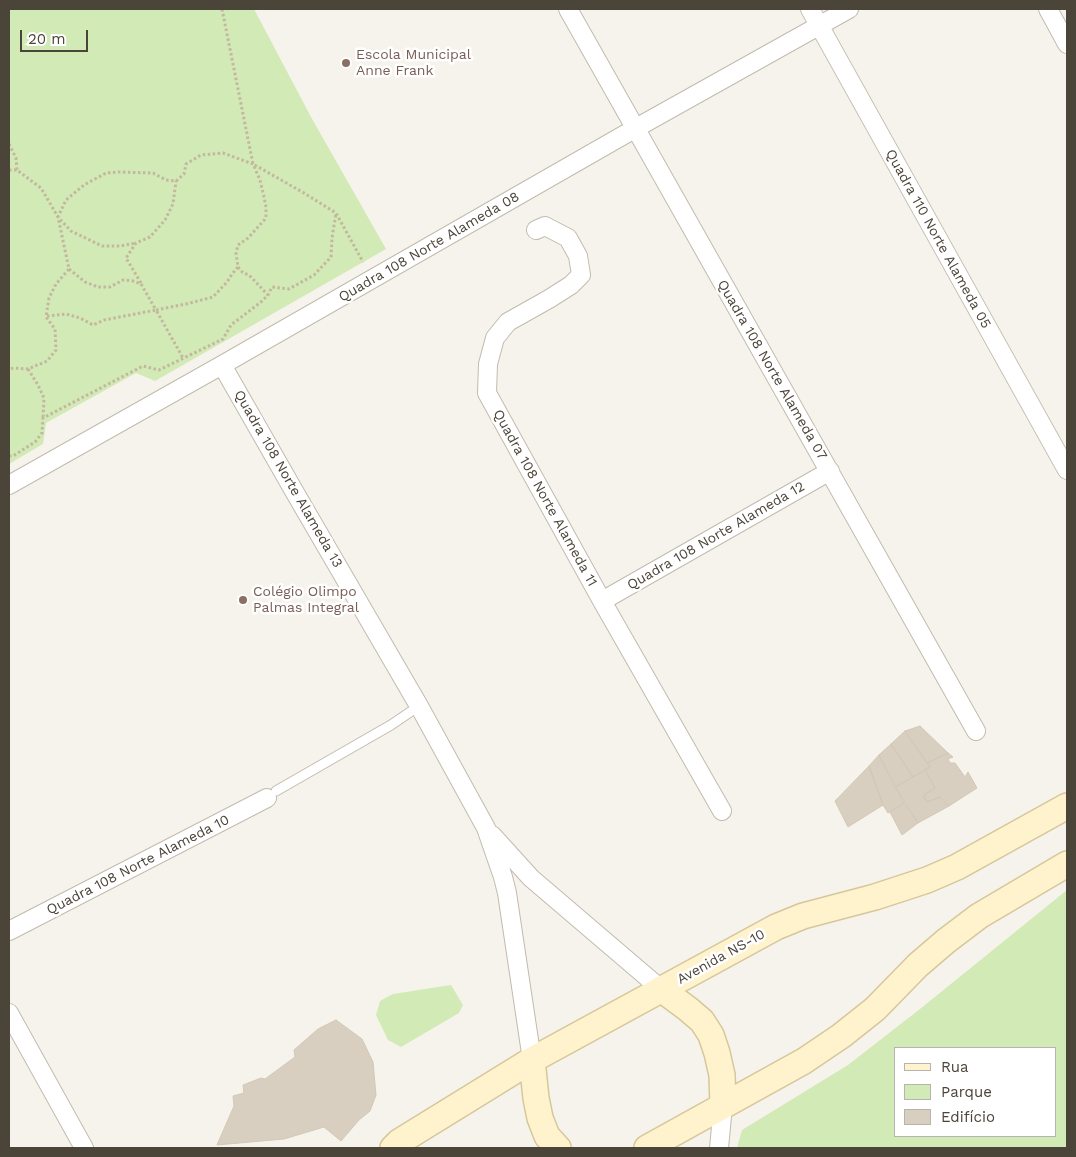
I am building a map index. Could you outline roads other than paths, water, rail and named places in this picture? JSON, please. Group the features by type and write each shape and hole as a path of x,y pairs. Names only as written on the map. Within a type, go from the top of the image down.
{"street":[{"name":"Quadra 108 Norte Alameda 07","path":"568,9 976,731"},
{"name":"Quadra 110 Norte Alameda 05","path":"810,9 1067,470"},
{"name":"Quadra 108 Norte Alameda 08","path":"9,485 636,128 850,9"},
{"path":"1048,9 1067,44"},
{"name":"Quadra 108 Norte Alameda 11","path":"536,230 545,226 568,238 578,256 581,275 571,285 508,322 495,338 488,364 487,393 602,601 722,810"},
{"name":"Quadra 108 Norte Alameda 13","path":"222,365 419,706 486,828"},
{"name":"Quadra 108 Norte Alameda 12","path":"602,601 830,471"},
{"name":"Quadra 108 Norte Alameda 10","path":"9,931 271,794"},
{"name":"Avenida NS-10","path":"393,1148 399,1142 532,1060 776,927 803,916 844,906 927,880 957,867 1067,806"},
{"path":"486,828 531,878 661,989 702,1021 711,1035 722,1075 723,1106 720,1148"},
{"path":"486,828 508,893 540,1118 547,1136 558,1148"},
{"path":"647,1148 804,1061 841,1036 874,1009 918,965 946,941 979,916 1067,864"},
{"path":"9,1014 84,1148"}],"lane":[{"path":"271,794 419,706"}],"place":[{"name":"Escola Municipal Anne Frank","path":"346,63"},
{"name":"Colégio Olimpo Palmas Integral","path":"243,600"}]}
